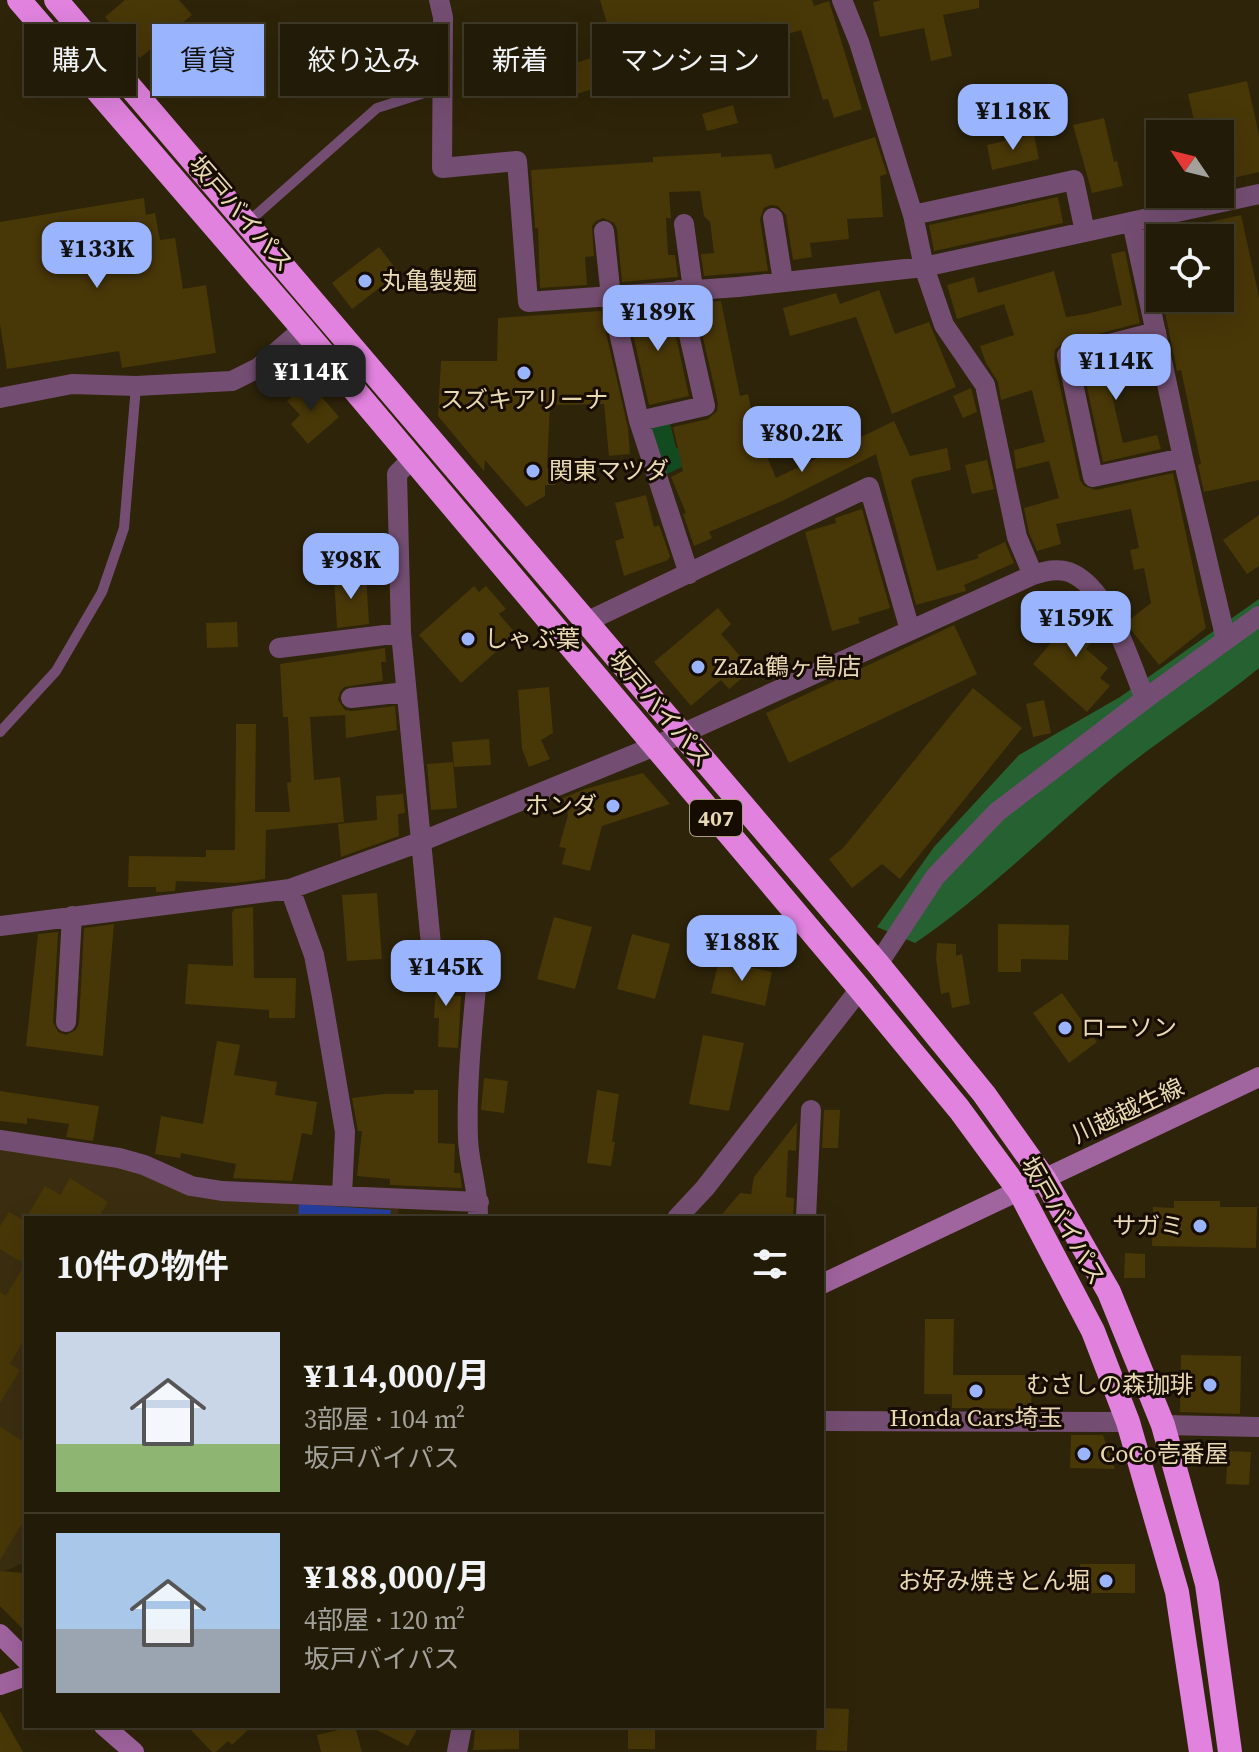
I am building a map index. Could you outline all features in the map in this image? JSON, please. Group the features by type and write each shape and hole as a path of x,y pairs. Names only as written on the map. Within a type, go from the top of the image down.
{"highway":[{"name":"坂戸バイパス","path":"19,0 303,329 860,989 959,1109 1020,1192 1093,1331 1128,1422 1177,1592 1201,1752"},
{"name":"坂戸バイパス","path":"56,0 878,964 984,1094 1045,1180 1109,1292 1163,1425 1207,1584 1230,1752"}],"main road":[{"name":"川越越生線","path":"824,1283 1259,1077"},
{"path":"0,1634 24,1658"},
{"path":"0,1685 24,1677"},
{"path":"106,1728 134,1752"}],"street":[{"path":"439,0 443,24"},
{"path":"842,0 859,42 913,215 924,267 944,325 985,385 1017,537 1033,575"},
{"path":"443,96 442,168 517,161 528,302 924,267 1259,194"},
{"path":"913,215 1074,180 1085,232"},
{"path":"773,218 783,281"},
{"path":"1132,222 1226,640"},
{"path":"639,421 705,406 686,290 684,224"},
{"path":"604,231 611,297 639,421 689,574"},
{"path":"0,398 72,384 136,386 232,381 258,368 303,329"},
{"path":"1156,332 1067,355 1093,477 1183,458"},
{"path":"0,1140 119,1158 144,1165 191,1186 342,1195 478,1210 468,1143 467,1097 478,966 432,955 406,692 401,633 397,474 412,459"},
{"path":"588,621 869,487 910,630"},
{"path":"0,926 290,889 420,842 655,746 1033,575 1053,569 1071,573 1088,585 1104,603 1145,699"},
{"path":"878,964 935,877 997,812 1259,616"},
{"path":"279,648 401,633"},
{"path":"351,698 406,692"},
{"path":"290,889 314,955 345,1132 342,1195"},
{"path":"66,1022 72,916"},
{"path":"679,1216 705,1188 860,989"},
{"path":"806,1216 811,1110"},
{"path":"824,1421 1128,1422"},
{"path":"1163,1425 1259,1427"},
{"path":"457,1752 462,1728"}],"lane":[{"path":"247,223 377,108 415,96"},
{"path":"0,732 56,671 102,592 124,528 136,386"}],"shaded area":[{"path":"0,1149 399,1206 398,1216 24,1216 24,1563 0,1573"},
{"path":"299,1204 391,1210 390,1216 298,1216"}],"green space":[{"path":"670,423 676,448 698,443 702,457 663,476 649,433 654,426"},
{"path":"1259,599 1259,668 1122,771 988,887 915,943 877,927 934,847 1019,755 1120,697"}],"building":[{"path":"125,0 179,0 192,15 181,24 152,24 152,48 140,58 136,53 136,24 111,24 105,17"},
{"path":"600,0 812,0 814,6 829,1 862,109 834,118 828,99 823,100 801,30 788,34 788,24 607,24"},
{"path":"979,0 979,8 943,15 952,56 931,61 924,28 880,37 873,2"},
{"path":"592,58 592,89 576,94 576,63"},
{"path":"1247,81 1259,135 1259,172 1234,178 1234,120 1194,120 1188,94"},
{"path":"733,105 738,123 707,131 702,114"},
{"path":"1104,118 1123,186 1092,193 1073,125"},
{"path":"1034,134 1039,159 992,170 987,145"},
{"path":"875,137 887,174 880,176 883,217 847,219 849,239 810,243 812,257 793,260 786,215 778,206 770,205 764,208 760,219 768,271 704,276 701,254 714,253 710,222 704,216 700,191 669,192 671,218 666,218 668,255 675,255 678,277 622,282 617,229 614,223 603,218 592,226 594,256 585,257 587,285 540,288 538,228 535,228 531,170 653,162 653,157 721,153 721,157 771,154 775,169"},
{"path":"1058,197 1063,223 934,251 929,225"},
{"path":"144,198 146,215 155,213 160,240 175,238 183,289 206,285 216,353 122,368 119,351 7,369 0,324 0,222"},
{"path":"1241,215 1259,297 1259,480 1204,492 1181,370 1177,371 1165,312 1234,312 1234,224 1200,224"},
{"path":"379,247 399,273 352,309 332,283"},
{"path":"1125,251 1140,323 1063,343 1055,350 1054,358 1080,480 1084,486 1096,490 1173,473 1206,628 1159,665 1132,631 1128,621 1151,603 1144,568 1134,570 1130,550 1139,548 1131,509 1056,524 1061,544 1037,551 1029,533 1024,508 1059,498 1049,461 1016,469 1014,450 1045,442 1032,390 1001,400 998,382 980,346 1014,335 1004,304 957,319 947,285 974,277 978,293 1054,271 1066,317 1086,314 1122,305 1111,254"},
{"path":"879,290 895,334 929,322 956,387 892,414 856,317 790,336 783,308 836,293 840,304"},
{"path":"721,301 740,396 748,394 755,429 776,478 894,421 910,456 947,448 951,470 911,481 937,571 979,558 977,555 1005,542 1014,563 964,585 966,591 916,605 876,454 780,502 709,532 712,538 694,546 683,514 686,513 671,477 683,471 673,427 708,419 717,411 718,403 695,303"},
{"path":"669,305 689,396 649,405 627,308"},
{"path":"601,311 628,428 630,454 609,456 604,404 550,405 547,468 556,469 555,485 545,485 545,496 526,507 485,460 484,471 438,416 441,361 497,361 498,318"},
{"path":"1146,348 1152,376 1110,387 1123,443 1157,435 1161,449 1103,462 1082,364"},
{"path":"309,382 339,417 308,444 291,424 300,415 287,401"},
{"path":"971,388 977,412 963,418 953,396"},
{"path":"987,460 994,489 972,494 965,465"},
{"path":"646,495 654,527 659,525 670,556 668,560 624,576 615,541 624,538 615,503"},
{"path":"862,509 890,608 858,618 860,623 832,631 805,532 836,523 835,518"},
{"path":"1259,515 1259,566 1247,574 1223,540"},
{"path":"366,574 369,624 337,628 334,576"},
{"path":"474,586 479,592 486,586 506,609 499,614 516,634 461,683 419,635"},
{"path":"1079,601 1094,614 1103,630 1086,649 1108,668 1100,678 1110,686 1087,712 1033,664 1061,631 1057,628"},
{"path":"718,608 731,624 721,634 752,670 729,689 721,680 691,706 654,662"},
{"path":"237,622 238,647 207,648 206,623"},
{"path":"954,625 977,674 789,763 766,713"},
{"path":"385,648 386,662 381,662 383,681 344,687 338,700 345,710 352,711 395,706 397,730 346,738 345,715 310,717 314,780 340,777 344,822 266,830 265,879 234,883 176,881 175,891 160,892 156,892 156,887 128,887 129,856 206,857 206,850 235,850 236,724 256,724 255,812 290,812 288,717 283,717 280,664"},
{"path":"549,687 553,733 541,740 550,759 529,767 522,749 518,690"},
{"path":"973,688 1022,728 900,879 882,864 852,888 829,859 844,847"},
{"path":"1044,700 1051,733 1033,737 1026,704"},
{"path":"489,739 491,765 454,767 452,742"},
{"path":"453,762 457,808 431,810 427,764"},
{"path":"643,773 670,804 602,826 590,871 562,864 566,848 559,847 568,815 563,798"},
{"path":"403,794 405,813 398,814 399,836 341,857 338,824 377,820 376,796"},
{"path":"377,893 382,959 347,961 342,895"},
{"path":"253,907 254,978 296,978 295,1018 269,1018 269,1010 185,1004 188,964 233,966 232,913 234,909"},
{"path":"554,917 592,927 575,989 537,979"},
{"path":"114,924 103,1056 26,1046 38,934 58,932 53,1022 58,1032 66,1035 76,1030 79,1023 84,928"},
{"path":"998,924 1069,925 1068,960 1021,959 1021,972 998,972"},
{"path":"632,934 670,944 655,999 617,989"},
{"path":"937,943 956,944 956,956 962,954 970,1004 952,1008 949,992 941,994"},
{"path":"719,960 772,972 765,1006 711,993"},
{"path":"430,970 458,975 454,996 461,996 458,1048 438,1047 439,1018 434,1018 436,988 427,987"},
{"name":"ローソン","path":"1062,993 1097,1042 1069,1063 1033,1013"},
{"path":"703,1035 744,1043 729,1111 689,1104"},
{"path":"217,1041 240,1045 234,1075 277,1082 275,1095 317,1102 312,1135 302,1133 292,1181 233,1178 236,1164 181,1153 180,1158 155,1154 161,1116 203,1124"},
{"path":"484,1078 508,1081 504,1113 481,1110"},
{"path":"414,1090 438,1090 438,1143 455,1144 454,1173 460,1173 462,1188 390,1185 390,1179 357,1176 362,1131 358,1131 352,1098 414,1094"},
{"path":"597,1090 619,1094 611,1166 587,1163"},
{"path":"0,1091 99,1106 93,1141 66,1137 69,1124 27,1118 27,1124 0,1121"},
{"path":"824,1110 840,1110 838,1148 822,1148"},
{"path":"797,1122 796,1151 788,1150 786,1197 794,1198 793,1216 721,1216 740,1193 751,1194 754,1177"},
{"path":"70,1178 108,1202 99,1216 27,1216 45,1186 60,1195"},
{"path":"1174,1201 1220,1201 1220,1207 1257,1207 1256,1248 1152,1246 1153,1207 1174,1208"},
{"path":"9,1212 24,1221 24,1263 0,1249 0,1226"},
{"path":"1125,1253 1145,1254 1145,1278 1124,1278"},
{"path":"24,1266 24,1340 10,1364 20,1370 0,1403 0,1292 6,1296"},
{"path":"925,1319 954,1319 953,1375 1032,1375 1031,1409 952,1408 952,1394 924,1394"},
{"name":"むさしの森珈琲","path":"1181,1355 1241,1356 1240,1414 1180,1412"},
{"path":"0,1427 24,1442 24,1520 0,1560"},
{"path":"1071,1435 1103,1435 1115,1469 1070,1468"},
{"path":"1228,1451 1251,1452 1249,1485 1226,1484"},
{"path":"1080,1564 1135,1564 1135,1593 1079,1593"},
{"path":"0,1571 24,1573 24,1630 0,1606"},
{"path":"824,1708 849,1709 847,1751 816,1750 817,1728 824,1728"},
{"path":"0,1711 23,1752 0,1752"},
{"path":"189,1728 250,1728 232,1745 228,1741 212,1752"},
{"path":"356,1728 362,1752 321,1752 317,1735"},
{"path":"373,1728 418,1728 408,1746"},
{"path":"519,1728 519,1749 473,1750 475,1729"},
{"path":"628,1728 655,1728 655,1749 628,1749"}],"place":[{"name":"丸亀製麺","path":"365,281"},
{"name":"スズキアリーナ","path":"524,373"},
{"name":"関東マツダ","path":"533,471"},
{"name":"しゃぶ葉","path":"468,639"},
{"name":"ZaZa鶴ヶ島店","path":"698,667"},
{"name":"ホンダ","path":"613,806"},
{"name":"ローソン","path":"1065,1028"},
{"name":"サガミ","path":"1200,1226"},
{"name":"むさしの森珈琲","path":"1210,1385"},
{"name":"Honda Cars埼玉","path":"976,1391"},
{"name":"CoCo壱番屋","path":"1084,1454"},
{"name":"お好み焼きとん堀","path":"1106,1581"}]}
